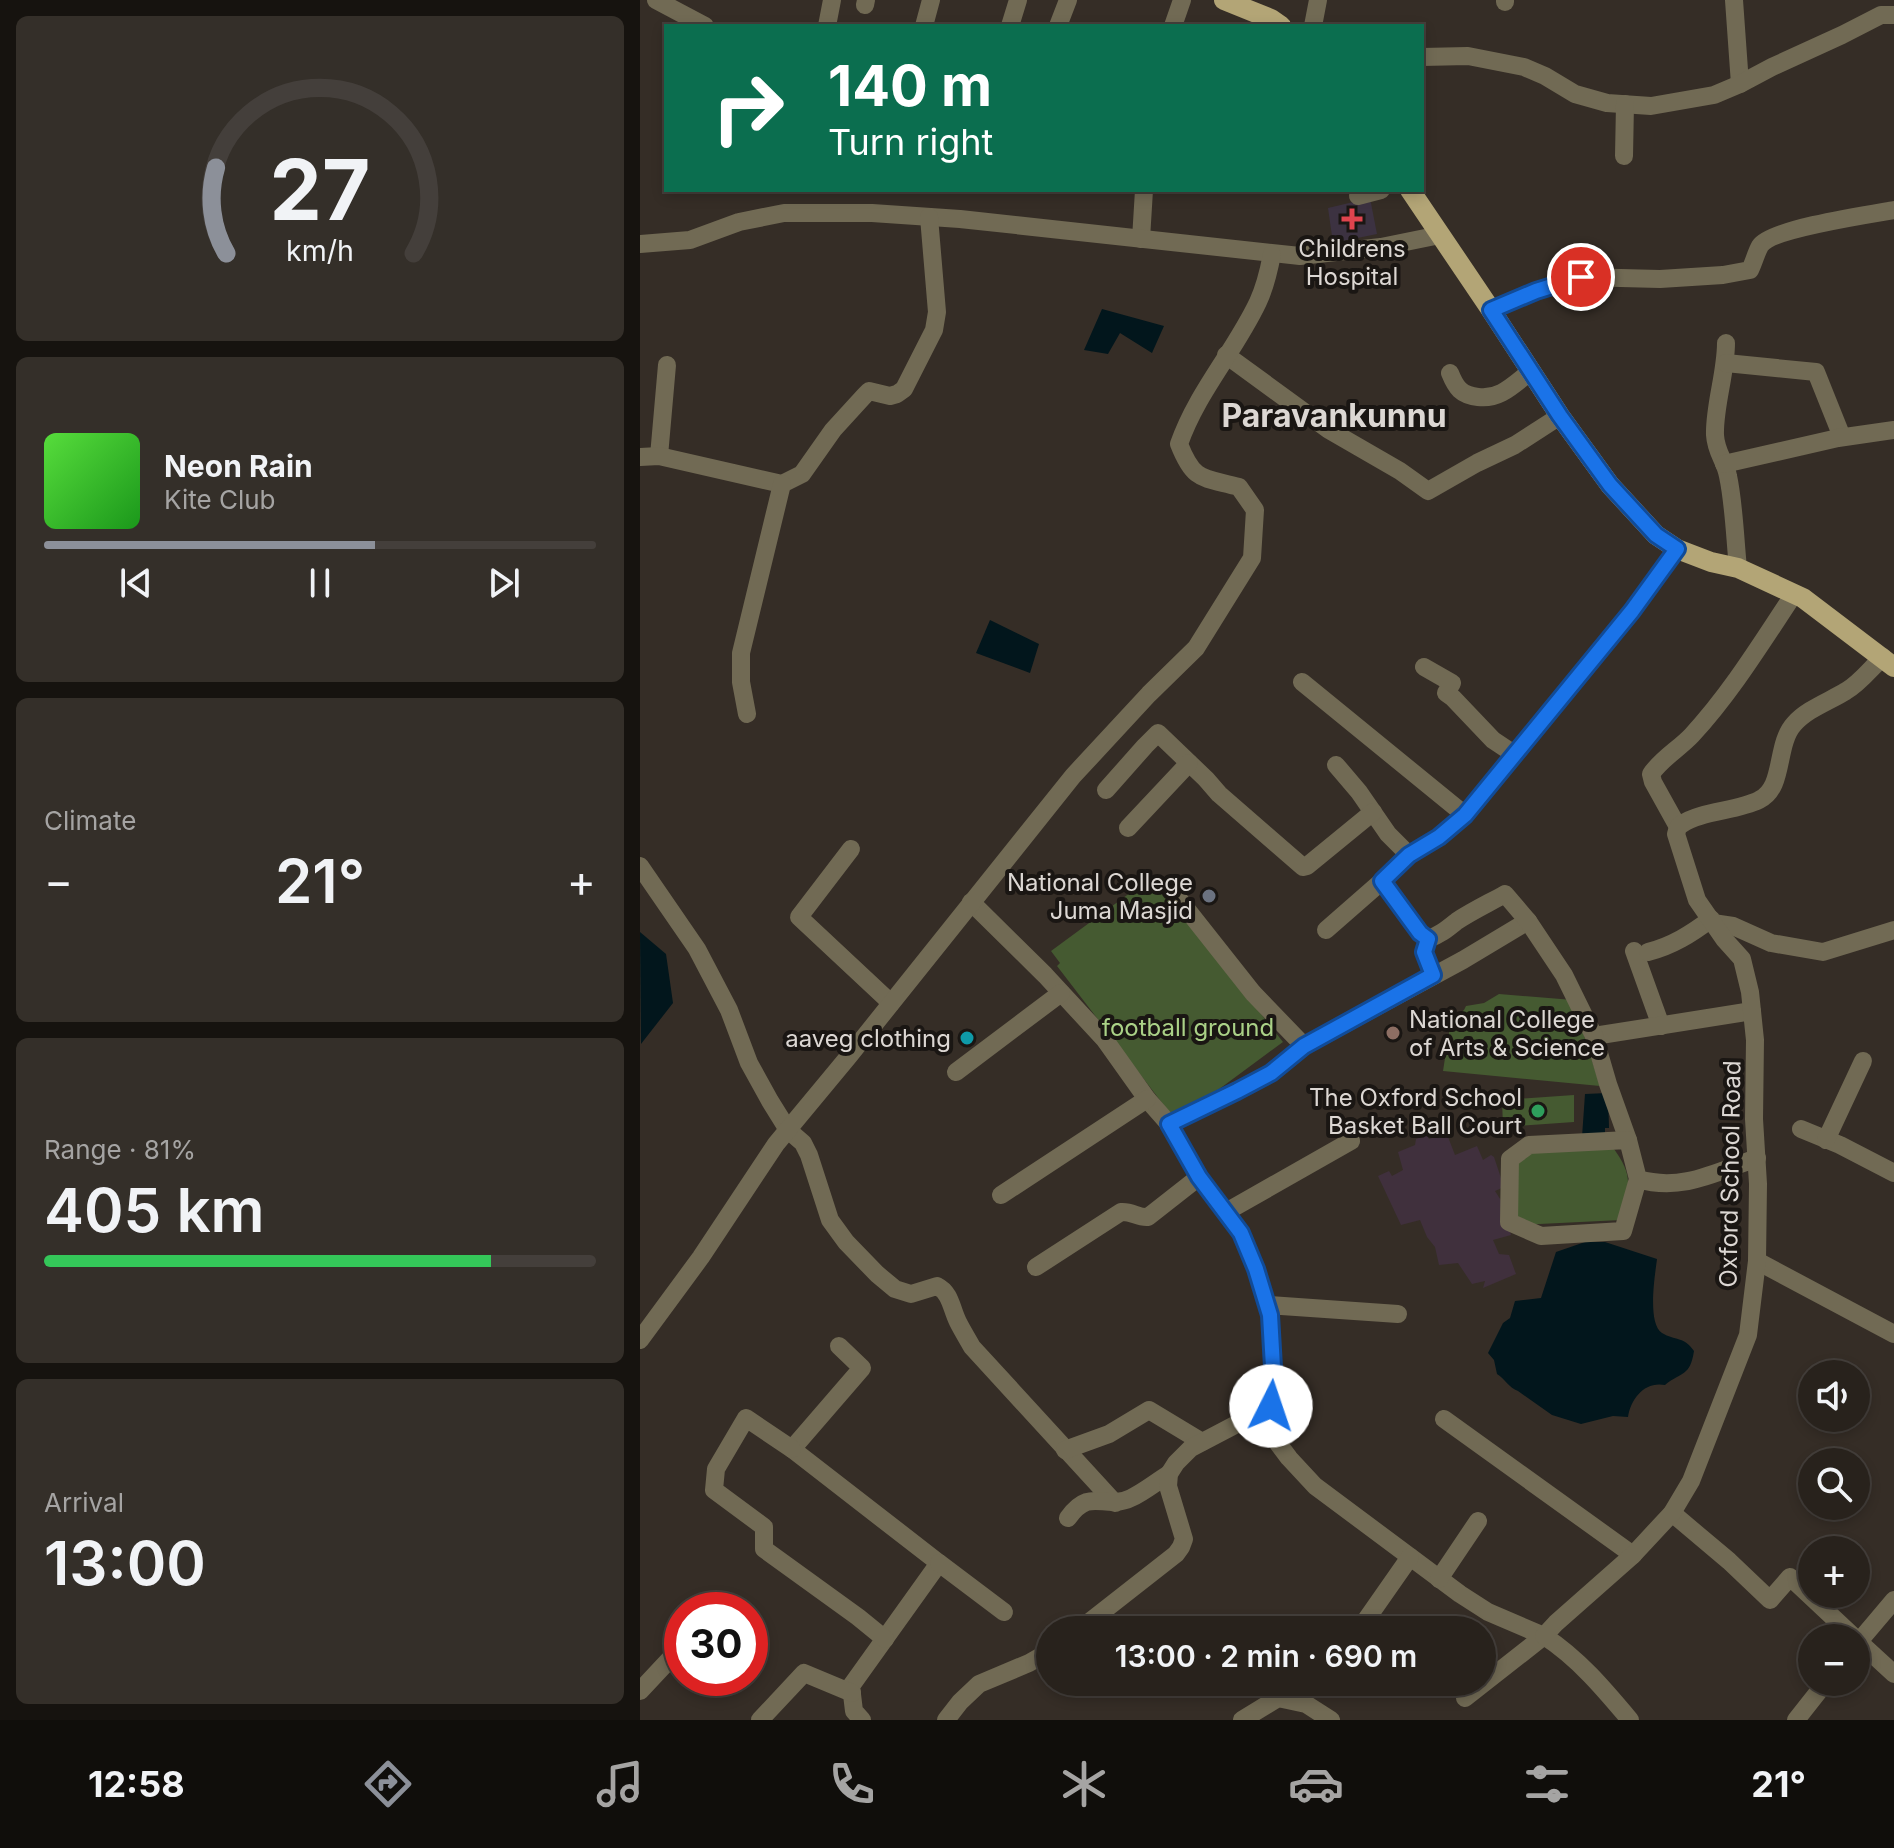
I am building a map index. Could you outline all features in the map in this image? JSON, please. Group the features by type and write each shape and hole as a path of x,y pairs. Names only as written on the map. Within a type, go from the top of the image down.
{"main road":[{"path":"1224,0 1278,24"},
{"path":"1411,192 1560,416 1610,485 1656,535 1677,549 1738,568 1803,598 1888,662"}],"street":[{"path":"656,0 701,24"},
{"path":"827,24 832,0"},
{"path":"925,24 931,0"},
{"path":"1011,24 1018,0"},
{"path":"1059,24 1068,0"},
{"path":"1174,24 1182,0"},
{"path":"1313,24 1318,0"},
{"path":"1734,0 1740,84"},
{"path":"1424,57 1468,56 1524,67 1575,94 1607,103 1651,106 1714,95 1881,15 1894,15"},
{"path":"1624,156 1625,104"},
{"path":"1141,239 1144,192"},
{"path":"1358,196 1373,192"},
{"path":"1491,310 1581,277 1660,279 1750,270 1760,245 1768,239 1804,227 1894,210"},
{"path":"640,244 690,240 739,222 784,213 872,213 929,217 1300,256 1381,247 1440,235"},
{"path":"640,457 659,456 703,464 782,484 802,474 833,430 869,391 890,396 897,394 913,374 934,330 937,312 929,217"},
{"path":"642,1332 701,1257 776,1144 1073,776 1196,648 1252,558 1255,510 1239,487 1197,476 1187,465 1179,444 1187,422 1259,300 1272,254"},
{"path":"1726,343 1726,363 1715,431 1716,450 1728,474 1738,568"},
{"path":"1226,355 1329,430 1428,491 1515,445 1560,416"},
{"path":"1726,363 1816,372 1842,437"},
{"path":"659,456 667,365"},
{"path":"1450,373 1455,387 1466,396 1493,398 1530,372"},
{"path":"1724,464 1842,437 1894,430"},
{"path":"747,714 741,682 741,653 782,484"},
{"path":"1326,930 1409,855 1439,837 1465,815 1578,679 1677,549"},
{"name":"Oxford School Road","path":"1465,1698 1544,1636 1633,1555 1672,1513 1691,1481 1748,1335 1757,1261 1755,1040 1750,992 1742,959 1697,900 1676,834 1678,827 1651,774 1691,736 1735,682 1794,594"},
{"path":"1678,827 1694,819 1761,800 1774,786 1785,738 1794,723 1888,662"},
{"path":"1424,667 1452,683 1446,693 1493,740 1514,754"},
{"path":"1302,682 1465,815"},
{"path":"1106,790 1158,733 1189,763 1213,801 1303,867 1373,812"},
{"path":"1128,828 1189,763"},
{"path":"1336,765 1388,834 1409,855"},
{"path":"851,849 799,917 891,1003"},
{"path":"640,866 697,949 729,1010 749,1063 788,1130 803,1143 830,1220 846,1242 895,1289 911,1294 937,1286 943,1289 972,1347 1115,1503"},
{"path":"1382,881 1420,933 1428,939"},
{"path":"1170,888 1253,993 1304,1046"},
{"path":"1428,939 1505,894 1528,921 1564,975 1594,1036 1628,1140 1638,1179 1623,1231 1541,1236 1509,1222 1510,1159 1529,1145 1628,1140"},
{"path":"971,902 1105,1040 1169,1124 1199,1177 1241,1233 1270,1315 1273,1367 1271,1434 1289,1458 1315,1486 1439,1579 1488,1612 1544,1636 1564,1649 1630,1720"},
{"path":"1169,1124 1271,1073 1304,1046 1528,921"},
{"path":"1661,1026 1641,952 1662,949 1712,921 1733,926 1771,943 1823,952 1894,930"},
{"path":"1428,939 1424,952 1433,975"},
{"path":"956,1072 1061,993"},
{"path":"1594,1036 1752,1011"},
{"path":"1826,1140 1863,1061"},
{"path":"1001,1195 1147,1099"},
{"path":"1801,1129 1894,1173"},
{"path":"1226,1212 1351,1141"},
{"path":"1638,1179 1656,1184 1685,1183 1757,1158"},
{"path":"1036,1267 1121,1212 1129,1211 1142,1218 1148,1217 1199,1177"},
{"path":"1757,1261 1894,1334"},
{"path":"1268,1305 1398,1314"},
{"path":"792,1449 862,1368 839,1346"},
{"path":"1068,1518 1074,1509 1086,1501 1115,1503 1130,1499 1169,1474 1191,1448 1271,1406"},
{"path":"1065,1450 1109,1434 1149,1410 1202,1442"},
{"path":"885,1639 764,1549 764,1527 714,1490 716,1469 746,1418 792,1449 1004,1612"},
{"path":"1444,1419 1633,1555"},
{"path":"1097,1616 1181,1547 1184,1539 1168,1486 1169,1474"},
{"path":"1672,1513 1770,1600 1790,1577 1839,1624"},
{"path":"1439,1579 1478,1521"},
{"path":"1369,1616 1410,1557"},
{"path":"862,1720 854,1711 851,1686 939,1563"},
{"path":"1870,1627 1894,1600"},
{"path":"1870,1653 1894,1674"},
{"path":"946,1720 979,1684 1036,1659"},
{"path":"640,1691 664,1665"},
{"path":"760,1720 804,1673 852,1693"},
{"path":"1796,1720 1815,1696"},
{"path":"1242,1720 1278,1698 1306,1704 1331,1720"}],"shaded area":[{"name":"Childrens Hospital","path":"1370,198 1377,234 1333,243 1328,208"},
{"path":"1443,1124 1455,1155 1477,1146 1483,1160 1491,1155 1494,1157 1504,1187 1495,1191 1504,1205 1511,1235 1493,1240 1499,1254 1509,1255 1516,1274 1483,1288 1485,1281 1472,1284 1458,1263 1439,1265 1435,1247 1420,1220 1401,1225 1378,1176 1389,1171 1392,1176 1403,1170 1398,1152 1415,1145 1416,1139 1427,1135 1429,1139 1432,1138 1430,1131"}],"green space":[{"name":"football ground","path":"1153,876 1283,1042 1176,1121 1057,966 1060,963 1051,951"},
{"path":"1499,994 1573,1000 1600,1086 1443,1071 1451,1020 1466,1006 1484,1003"},
{"name":"The Oxford School Basket Ball Court","path":"1574,1095 1574,1122 1503,1127 1502,1100"},
{"path":"1611,1145 1627,1173 1621,1220 1520,1225 1511,1207 1512,1168 1522,1150"}],"water":[{"path":"1102,309 1164,326 1152,353 1120,333 1108,354 1084,350"},
{"path":"990,620 1039,644 1030,673 976,653"},
{"path":"640,932 666,954 673,1003 641,1044"},
{"path":"1608,1093 1609,1128 1605,1128 1605,1138 1582,1137 1585,1094"},
{"path":"1585,1242 1605,1242 1657,1259 1653,1309 1657,1328 1687,1343 1694,1351 1690,1365 1684,1372 1665,1385 1658,1384 1640,1392 1632,1403 1628,1417 1613,1416 1581,1424 1552,1415 1512,1388 1497,1374 1494,1360 1488,1353 1503,1323 1510,1318 1515,1301 1541,1298 1556,1252"}],"place":[{"name":"Childrens Hospital","path":"1352,219"},
{"name":"National College Juma Masjid","path":"1209,896"},
{"name":"National College of Arts & Science","path":"1393,1033"},
{"name":"aaveg clothing","path":"967,1038"},
{"name":"The Oxford School Basket Ball Court","path":"1538,1111"}],"district":[{"name":"Paravankunnu","path":"1334,415"}],"route":[{"path":"1271,1406 1273,1367 1270,1315 1256,1269 1241,1233 1199,1177 1169,1124 1271,1073 1304,1046 1433,975 1424,952 1428,939 1420,933 1382,881 1409,855 1439,837 1465,815 1578,679 1677,549 1656,535 1610,485 1560,416 1491,310 1581,277"}]}
